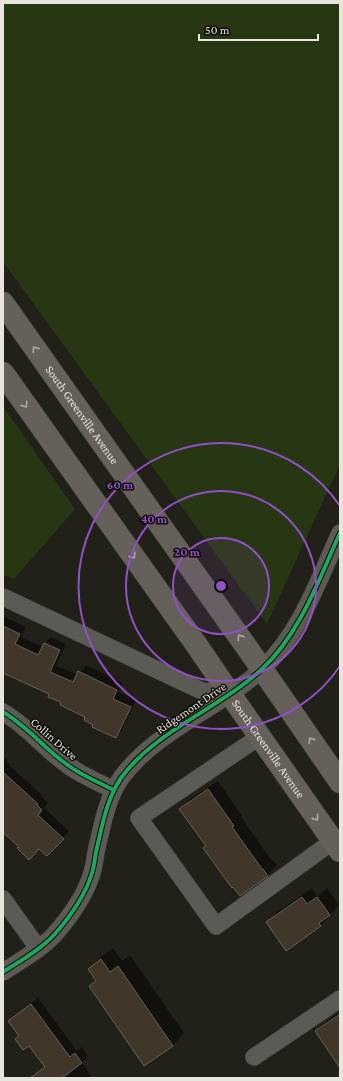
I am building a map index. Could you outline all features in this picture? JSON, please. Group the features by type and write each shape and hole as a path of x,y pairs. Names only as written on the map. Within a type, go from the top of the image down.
{"main road":[{"name":"South Greenville Avenue","path":"3,303 262,669 340,782"},
{"name":"South Greenville Avenue","path":"3,373 193,640 336,846"}],"street":[{"name":"Ridgemont Drive","path":"3,972 54,935 77,906 92,873 104,814 114,790 129,769 146,751 188,721 230,694 262,669 287,640 298,623 340,533"},
{"path":"3,597 202,690 230,694"},
{"name":"Collin Drive","path":"3,712 21,724 65,764 114,790"},
{"path":"259,737 139,818 216,926 336,846"},
{"path":"3,899 38,948"},
{"path":"254,1057 340,999"}],"green space":[{"path":"3,3 340,3 340,464 267,624 3,262"},
{"path":"3,406 75,509 14,579 3,575"}],"building":[{"path":"3,626 20,634 15,644 38,655 44,643 60,650 50,672 73,682 78,671 117,690 113,699 131,707 116,738 92,727 93,725 84,720 85,717 60,705 61,703 58,701 48,697 49,694 3,673"},
{"path":"3,772 38,804 37,805 42,810 38,815 64,839 47,856 39,849 29,860 17,848 19,847 3,832"},
{"path":"208,789 234,826 232,827 268,876 240,896 233,887 232,888 203,848 206,846 179,809"},
{"path":"302,897 307,904 317,897 330,915 319,923 321,926 286,951 266,922"},
{"path":"101,959 110,972 118,966 173,1046 144,1066 89,986 96,981 88,969"},
{"path":"31,1004 70,1057 75,1053 82,1063 62,1078 30,1078 45,1067 29,1046 23,1050 15,1039 19,1036 8,1021"},
{"path":"340,1014 340,1068 315,1031"}],"cycle path":[{"path":"3,972 43,946 60,928 76,906 89,882 108,804 121,778 135,761 151,747 169,733 245,683 262,669 275,655 298,623 340,533"},
{"path":"3,712 20,724 57,757 71,767 89,778 114,790"}]}
